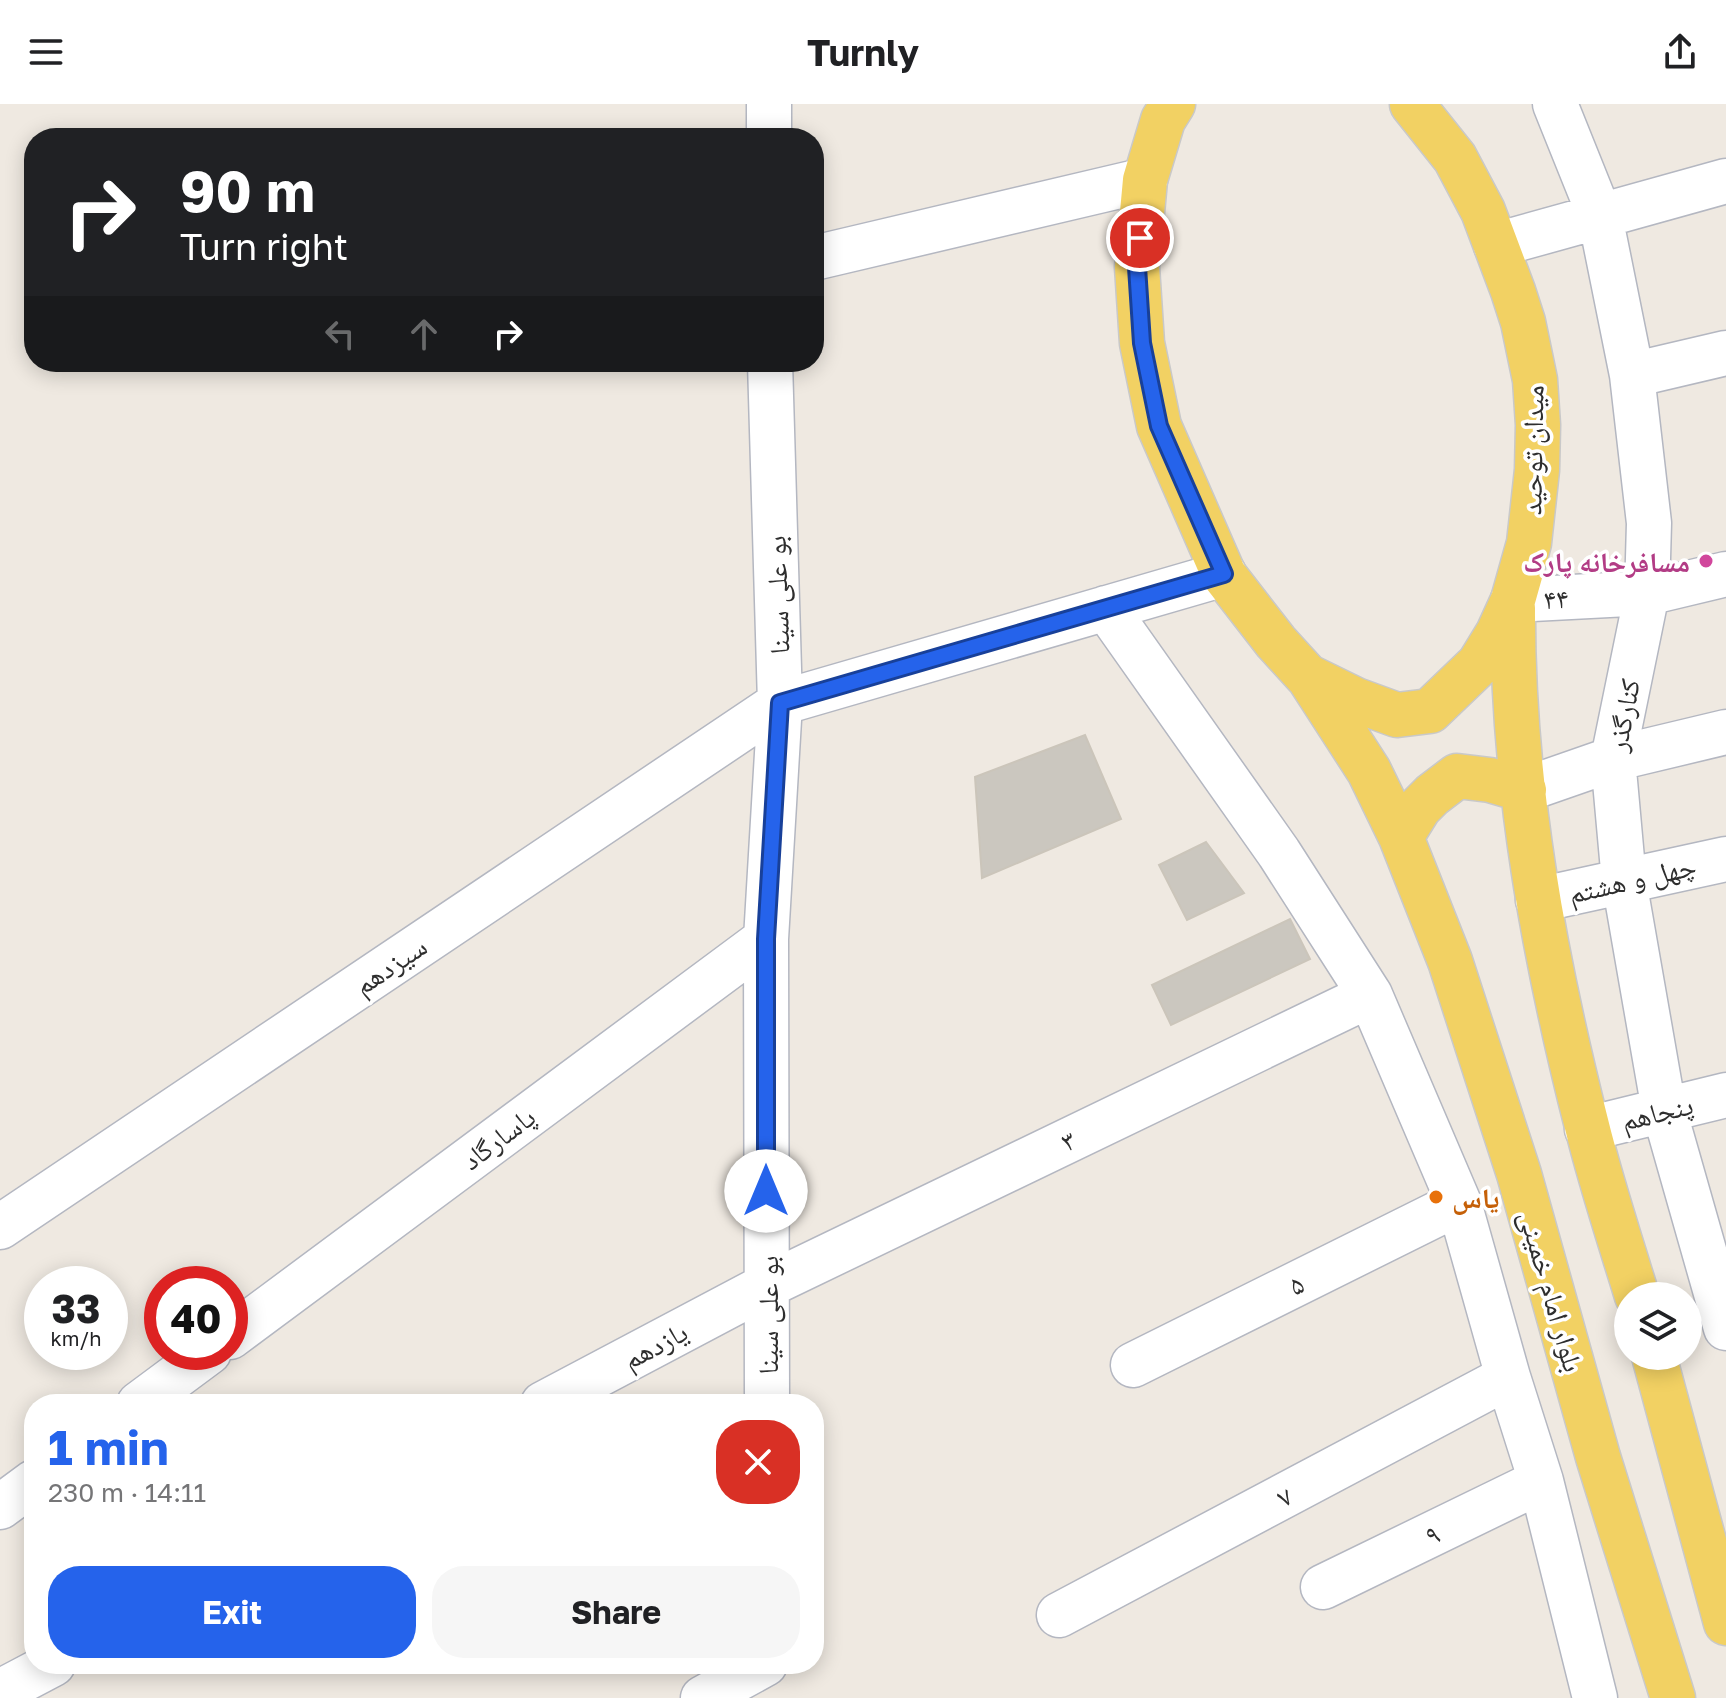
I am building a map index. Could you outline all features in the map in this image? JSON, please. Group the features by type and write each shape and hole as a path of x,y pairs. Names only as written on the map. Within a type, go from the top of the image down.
{"main road":[{"name":"میدان توحید","path":"1167,109 1145,180 1137,267 1142,343 1159,426 1224,574 1276,642 1307,676 1356,700 1397,715 1430,711 1479,664 1498,633 1513,600 1529,543 1537,470 1535,380 1523,322 1483,211 1455,158 1412,104"},
{"path":"1513,600 1513,664 1528,838 1538,900 1587,1129 1633,1282"},
{"name":"بلوار امام خمینی","path":"1307,676 1369,771 1401,837 1450,961 1519,1174 1598,1457 1673,1698"},
{"path":"1401,837 1419,808 1457,776 1490,780 1524,790"},
{"path":"1658,1370 1726,1623"}],"street":[{"path":"769,104 769,128"},
{"name":"کنارگذر","path":"1555,104 1600,216 1632,375 1649,523 1647,593 1613,759 1624,881 1664,1110 1725,1315"},
{"path":"824,256 1145,180"},
{"path":"1496,245 1726,181"},
{"path":"1632,375 1726,353"},
{"name":"بو علی سینا","path":"767,1394 766,939 780,703 770,372"},
{"name":"سیزدهم","path":"0,1227 780,703 1224,574"},
{"name":"۴۴","path":"1513,600 1647,593 1726,574"},
{"path":"1106,608 1279,853 1370,995 1459,1203 1541,1481 1585,1694"},
{"path":"1524,790 1613,759 1726,732"},
{"name":"چهل و هشتم","path":"1538,900 1726,859"},
{"name":"پاسارگاد","path":"248,1324 766,939"},
{"name":"۳","path":"766,1286 1370,995"},
{"name":"پنجاهم","path":"1587,1129 1726,1095"},
{"name":"۵","path":"1133,1365 1459,1203"},
{"name":"یازدهم","path":"562,1394 766,1286"},
{"path":"152,1394 185,1370"},
{"name":"۷","path":"1059,1615 1508,1377"},
{"name":"۹","path":"1323,1587 1541,1481"},
{"path":"0,1507 24,1489"},
{"path":"0,1692 34,1674"},
{"path":"703,1698 748,1674"},
{"path":"768,1674 769,1698"}],"building":[{"path":"1085,735 1121,819 982,878 975,777"},
{"path":"1206,842 1244,893 1187,920 1159,865"},
{"path":"1290,919 1310,959 1171,1025 1152,985"}],"place":[{"name":"مسافرخانه پارک","path":"1706,561"},
{"name":"یاس","path":"1436,1197"}],"route":[{"path":"766,1191 766,939 780,703 1224,574 1159,426 1142,343 1137,267 1140,238"}]}
